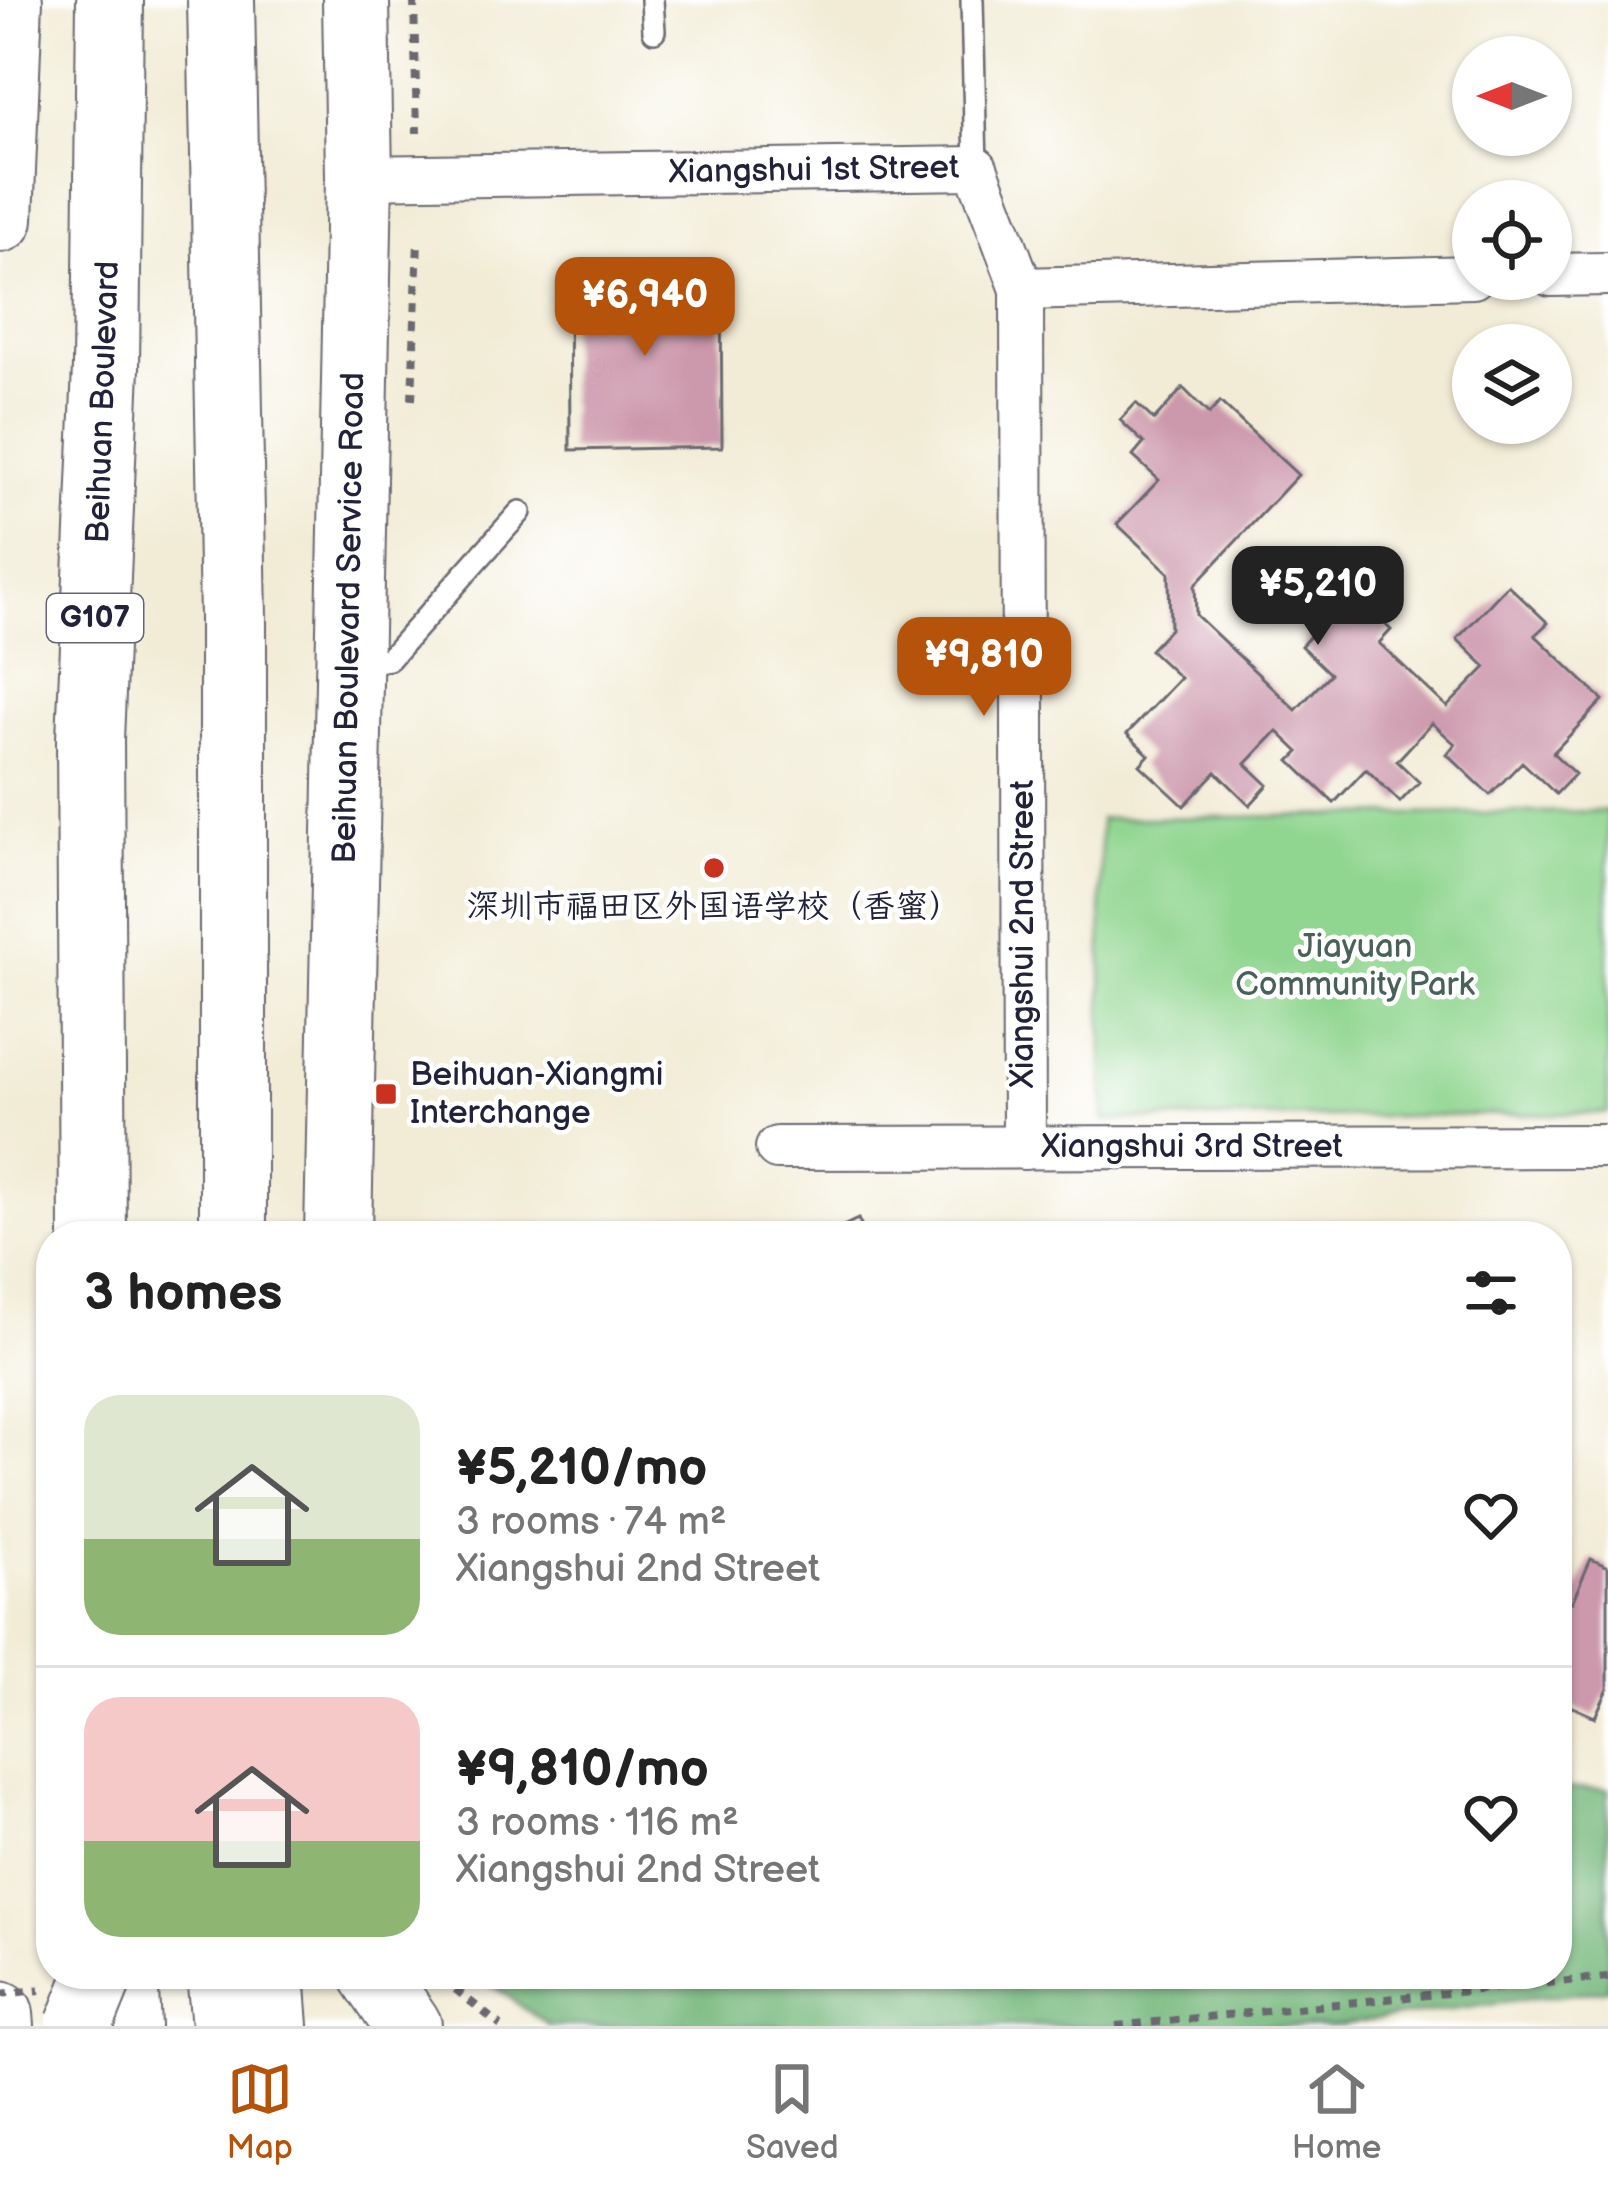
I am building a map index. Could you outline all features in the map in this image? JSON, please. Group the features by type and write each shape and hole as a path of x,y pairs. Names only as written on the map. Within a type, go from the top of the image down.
{"main road":[{"path":"0,219 9,0"},
{"name":"Beihuan Boulevard","path":"94,1221 90,739 106,368 110,0"},
{"name":"Beihuan Boulevard Service Road","path":"338,1221 359,177 356,0"},
{"path":"221,21 233,618 232,1221"},
{"path":"232,1098 244,1221"},
{"path":"92,1142 118,1221"},
{"path":"79,2026 94,1989"},
{"path":"125,1989 127,2026"},
{"path":"221,1989 225,2026"},
{"path":"236,2026 237,1989"},
{"path":"272,1989 275,2026"},
{"path":"383,1989 408,2026"},
{"path":"0,2014 1,2026"}],"street":[{"name":"Xiangshui 1st Street","path":"359,177 976,168 1022,289"},
{"path":"1572,275 1608,274"},
{"path":"1022,289 1452,278"},
{"name":"Xiangshui 2nd Street","path":"1022,289 1024,1148"},
{"name":"Xiangshui 3rd Street","path":"777,1148 1608,1146"}],"lane":[{"path":"652,0 654,31"},
{"path":"972,0 976,168"},
{"path":"348,665 389,659 520,512"}],"path":[{"path":"414,0 417,133"},
{"path":"1572,1981 1608,1977"},
{"path":"455,1989 501,2026"},
{"path":"1116,2026 1488,1989"}],"green space":[{"name":"Jiayuan Community Park","path":"1608,811 1608,1113 1104,1120 1100,819"},
{"path":"1572,1789 1608,1789 1608,1989 1331,2026 549,2026 497,1989 1572,1989"}],"building":[{"path":"569,269 721,269 722,447 570,450"},
{"path":"1183,388 1209,414 1220,402 1298,475 1195,585 1196,615 1296,710 1330,674 1301,646 1352,592 1391,630 1379,643 1447,707 1486,667 1457,639 1508,585 1548,623 1535,635 1603,700 1553,753 1575,774 1556,794 1522,762 1490,795 1447,754 1455,744 1432,723 1397,761 1419,782 1400,802 1366,769 1334,803 1290,761 1299,752 1277,731 1246,764 1268,785 1250,805 1216,772 1184,806 1140,765 1149,755 1127,734 1180,678 1150,650 1170,629 1169,573 1117,524 1159,480 1133,456 1144,443 1120,420 1136,403 1154,420"},
{"path":"1591,1559 1608,1567 1608,1689 1595,1717 1572,1707 1572,1602"}],"place":[{"name":"深圳市福田区外国语学校（香蜜）","path":"714,868"},
{"name":"Beihuan-Xiangmi Interchange","path":"386,1094"}]}
